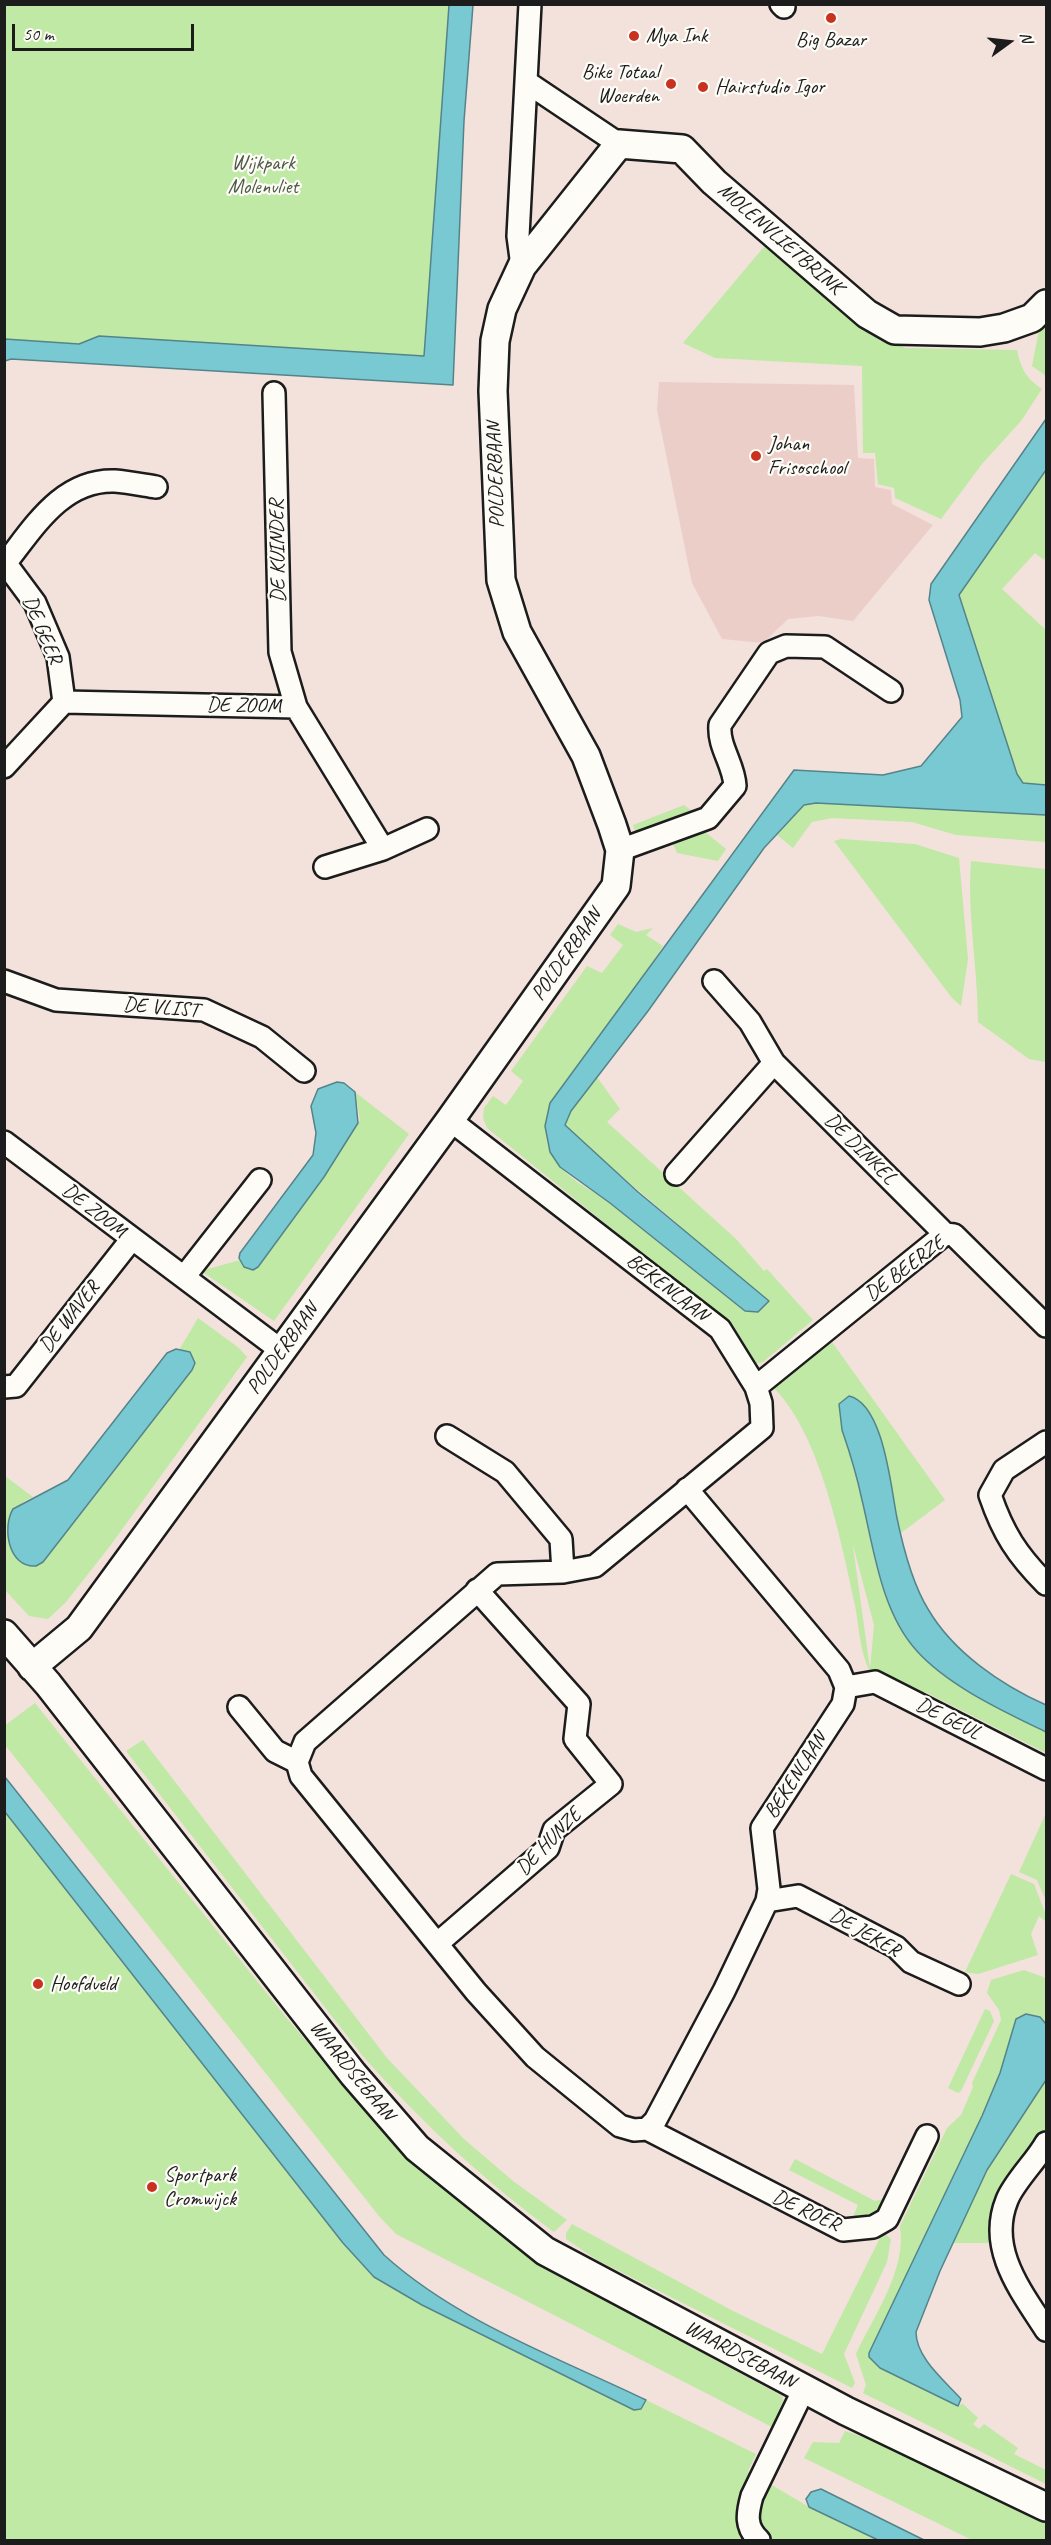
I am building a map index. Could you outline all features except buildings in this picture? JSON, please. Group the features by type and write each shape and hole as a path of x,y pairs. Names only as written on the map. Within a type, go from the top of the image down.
{"street":[{"path":"522,266 518,236 528,83 530,4"},
{"name":"MOLENVLIETBRINK","path":"528,83 619,144 682,149 714,182 867,314 895,330 980,332 1004,328 1032,318 1047,304"},
{"name":"POLDERBAAN","path":"32,1667 79,1628 450,1120 616,886 620,850 586,756 517,633 501,580 493,391 495,341 502,309 522,266 619,144"},
{"name":"DE KUINDER","path":"274,393 280,652 296,706"},
{"name":"DE GEER","path":"64,702 58,657 35,603 5,565 40,516 77,488 113,481 156,487"},
{"path":"620,850 708,818 735,786 735,772 719,737 720,724 769,652 786,646 825,647 891,691"},
{"path":"4,767 64,702"},
{"name":"DE ZOOM","path":"64,702 296,706 383,849"},
{"path":"325,867 383,849 427,829"},
{"name":"DE VLIST","path":"4,981 56,1000 204,1010 262,1037 304,1071"},
{"name":"DE DINKEL","path":"714,981 750,1022 774,1064 945,1234"},
{"path":"676,1174 774,1064"},
{"name":"BEKENLAAN","path":"297,1762 304,1742 497,1574 563,1572 595,1566 762,1428 761,1403 756,1387 720,1329 450,1120"},
{"name":"DE ZOOM","path":"4,1142 131,1240 282,1351"},
{"path":"184,1277 260,1180"},
{"name":"DE BEERZE","path":"756,1387 945,1234 954,1235 1047,1326"},
{"name":"DE WAVER","path":"4,1387 16,1386 131,1240"},
{"path":"447,1436 505,1472 561,1539 563,1572"},
{"path":"1047,1442 1004,1470 990,1495 1000,1526 1022,1560 1047,1584"},
{"path":"687,1489 840,1670 846,1687"},
{"name":"DE HUNZE","path":"438,1943 548,1848 554,1830 611,1784 575,1739 579,1704 477,1590"},
{"name":"WAARDSEBAAN","path":"4,1634 353,2074 417,2148 545,2251 804,2389 1047,2507"},
{"name":"DE GEUL","path":"846,1687 875,1682 1047,1768"},
{"name":"BEKENLAAN","path":"647,2129 656,2121 724,1991 767,1901 769,1889 762,1828 843,1704 846,1687"},
{"path":"239,1707 275,1751 297,1762 301,1776 476,1992 535,2057 620,2126 634,2130 647,2129"},
{"name":"DE JEKER","path":"767,1901 798,1896 896,1947 911,1962 959,1984"},
{"name":"DE ROER","path":"647,2129 843,2230 873,2227 887,2219 927,2136"},
{"path":"1047,2143 1007,2199 1001,2226 1000,2248 1026,2300 1047,2330"},
{"name":"WAARDSEBAAN","path":"759,2541 750,2530 747,2514 804,2389"}],"shaded area":[{"path":"659,382 854,385 858,458 874,459 875,487 891,490 892,504 933,525 853,621 818,616 788,619 763,643 722,639 692,583 657,410"}],"green space":[{"name":"Wijkpark Molenvliet","path":"4,5 449,5 424,356 99,336 79,344 5,339"},
{"path":"768,242 872,329 905,348 1017,350 1025,372 1042,389 1021,421 982,464 941,519 895,498 894,488 878,484 875,453 863,453 862,366 715,358 683,343"},
{"path":"1046,326 1046,376 1032,366 1039,330"},
{"path":"1046,470 1046,556 1044,560 1035,553 1002,589 1046,630 1046,785 1023,783 1017,774 959,594"},
{"path":"816,803 1046,815 1046,842 956,835 912,822 832,818 812,822 793,848 777,835 804,805"},
{"path":"684,805 696,814 637,837 633,825"},
{"path":"700,828 726,849 718,861 677,853 671,839"},
{"path":"841,839 915,844 959,858 968,959 961,1006 952,998 834,841"},
{"path":"971,861 1046,869 1046,1062 1029,1059 978,1022 970,901"},
{"path":"618,924 636,932 653,928 646,935 663,946 545,1126 549,1148 561,1168 591,1190 628,1208 680,1226 567,1129 565,1125 571,1111 597,1077 620,1109 607,1122 736,1239 813,1320 763,1362 754,1364 734,1330 715,1312 487,1128 483,1118 484,1108 493,1096 506,1105 523,1081 511,1071 587,966 602,973 623,945 610,935"},
{"path":"355,1092 409,1134 274,1321 201,1271 240,1260 244,1267 253,1270 258,1267 324,1177 360,1120"},
{"path":"198,1318 239,1348 247,1357 110,1546 66,1602 48,1619 29,1616 5,1590 5,1476 33,1497 23,1502 6,1530 13,1552 43,1562 192,1370 190,1352 179,1350"},
{"path":"832,1342 945,1500 901,1533 879,1435 842,1430 858,1482 880,1579 894,1617 916,1650 944,1675 977,1697 1046,1732 1046,1753 925,1692 912,1694 870,1672 862,1648 855,1605 827,1490 805,1433 790,1408 774,1388","holes":["853,1545 874,1625 870,1669"]},
{"path":"35,1703 285,2016 390,2139 463,2204 575,2284 782,2396 783,2401 772,2427 396,2234 379,2216 5,1745 4,1726"},
{"path":"143,1740 387,2058 464,2139 513,2181 567,2220 554,2232 453,2149 362,2055 126,1751"},
{"name":"Sportpark Cromwijck","path":"5,1812 343,2243 374,2277 641,2409 646,2400 756,2454 748,2471 809,2507 878,2540 5,2540"},
{"path":"1046,1813 1046,1901 1037,1880 1019,1872"},
{"path":"1011,1874 1034,1884 1046,1915 1045,1921 1039,1916 1031,1934 1038,1955 978,1974 965,1972"},
{"path":"1024,1970 1046,1978 1046,2024 1040,2018 1028,2014 1016,2019 1000,2073 982,2116 869,2357 961,2405 962,2403 978,2418 973,2424 979,2429 984,2424 1018,2448 1014,2454 1046,2470 1046,2484 863,2393 866,2385 856,2354 894,2276 901,2243 900,2226 947,2128 961,2115 973,2087 972,2083 1001,2020 999,2010 987,1993 991,1980"},
{"path":"985,2009 990,2011 994,2021 958,2093 948,2088"},
{"path":"1046,2080 1046,2130 1005,2191 993,2243 952,2243 987,2170"},
{"path":"795,2159 875,2201 884,2199 872,2220 851,2221 858,2205 789,2170"},
{"path":"572,2224 733,2311 822,2354 883,2232 891,2239 887,2262 844,2354 855,2383 852,2388 597,2260 566,2239 566,2233"},
{"path":"845,2431 914,2454 1046,2519 1046,2540 972,2540 804,2458 813,2442 839,2443"}],"water":[{"path":"449,5 473,5 464,121 453,385 11,359 5,361 5,339 79,344 99,336 424,356"},
{"path":"1046,419 1046,470 959,595 1017,774 1023,783 1046,785 1046,815 816,803 804,805 764,848 648,1011 571,1111 565,1125 638,1192 769,1301 758,1312 745,1311 610,1203 560,1167 550,1152 545,1126 550,1103 794,770 883,775 921,766 962,717 960,700 929,600 931,584"},
{"path":"337,1082 344,1083 355,1092 358,1123 324,1177 258,1267 253,1270 244,1267 239,1258 240,1253 313,1155 316,1133 311,1106 318,1089"},
{"path":"176,1349 190,1352 195,1363 192,1370 43,1562 36,1566 27,1565 19,1560 10,1545 8,1535 13,1509 68,1480 167,1353"},
{"path":"849,1396 861,1402 878,1430 905,1553 917,1588 928,1609 938,1625 979,1666 1012,1688 1046,1705 1046,1732 994,1706 944,1675 916,1650 894,1617 880,1579 858,1482 842,1430 839,1404"},
{"path":"5,1777 384,2255 413,2279 476,2319 646,2400 641,2409 634,2410 422,2305 374,2277 343,2243 5,1812"},
{"path":"1026,2014 1040,2017 1046,2024 1046,2080 987,2170 940,2271 916,2332 917,2342 926,2360 961,2399 958,2406 880,2368 869,2357 869,2353 982,2116 1000,2073 1016,2019"},
{"path":"821,2489 924,2540 878,2540 809,2507 806,2499 811,2492"}],"place":[{"name":"Big Bazar","path":"831,18"},
{"name":"Mya Ink","path":"634,36"},
{"name":"Bike Totaal Woerden","path":"671,84"},
{"name":"Hairstudio Igor","path":"703,87"},
{"name":"Johan Frisoschool","path":"756,456"},
{"name":"Hoofdveld","path":"38,1984"},
{"name":"Sportpark Cromwijck","path":"152,2187"}]}
